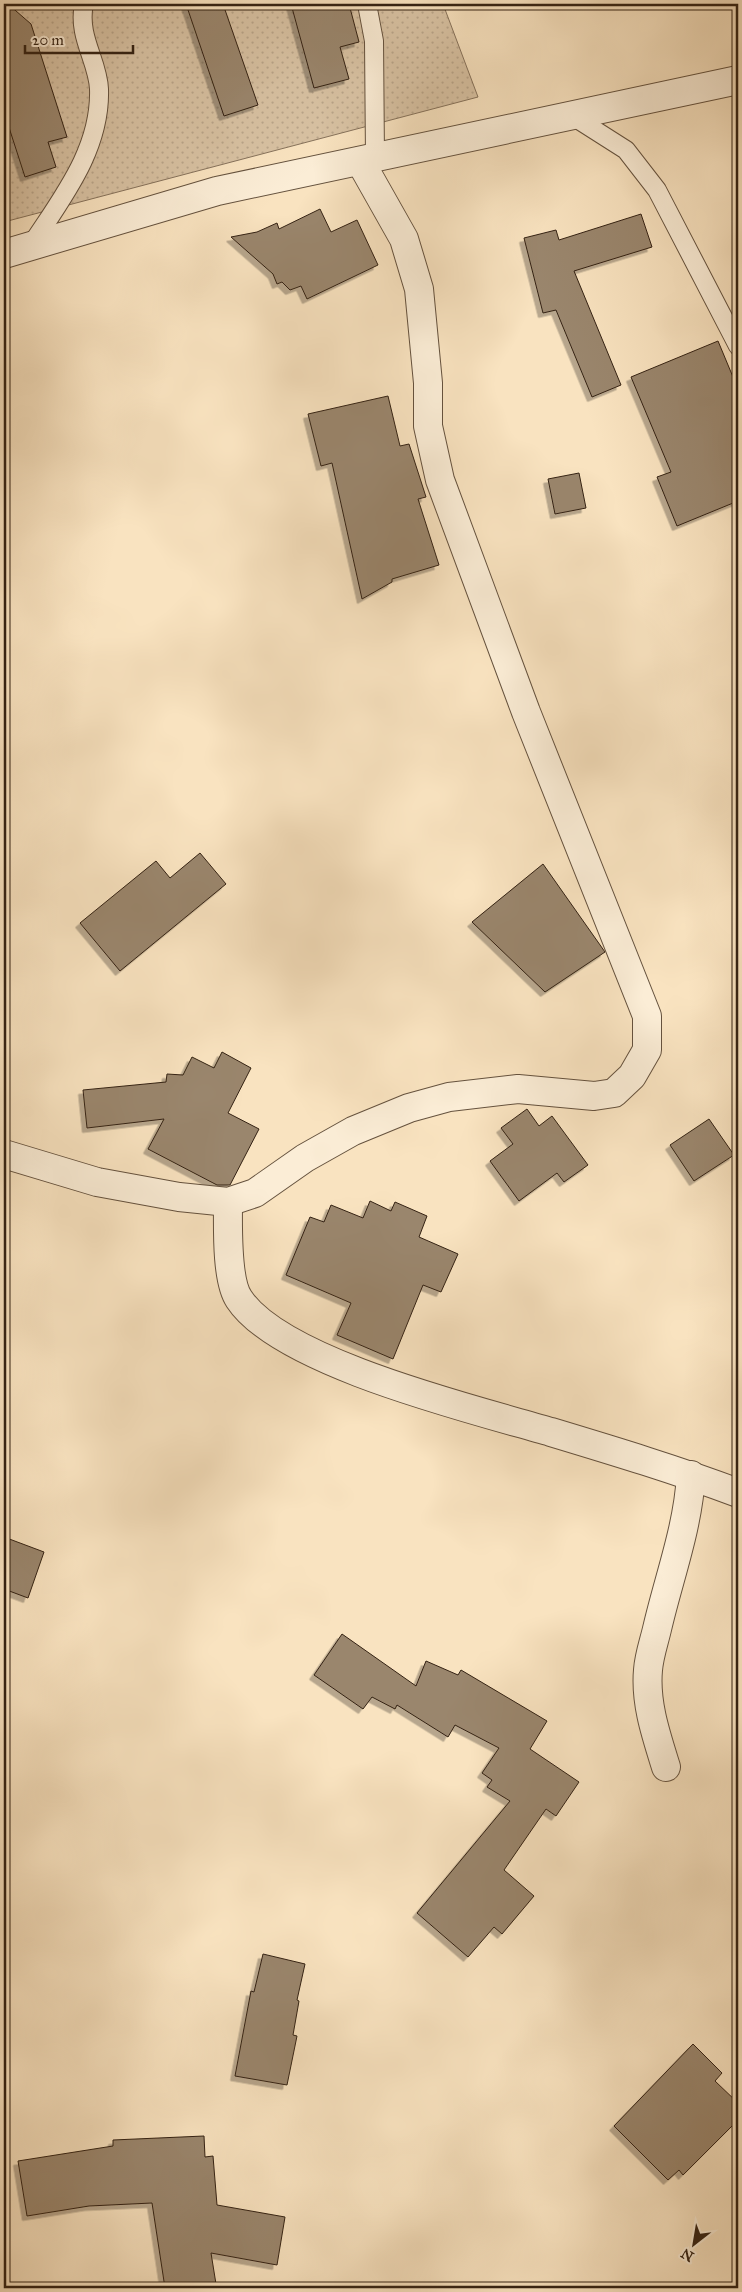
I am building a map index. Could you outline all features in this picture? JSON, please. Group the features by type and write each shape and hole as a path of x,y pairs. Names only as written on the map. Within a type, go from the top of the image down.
{"street":[{"path":"4,254 217,191 738,80"},
{"path":"4,1154 97,1182 179,1197 228,1202 255,1193 304,1158 353,1131 409,1108 449,1097 518,1089 594,1096 614,1093 632,1076 647,1050 646,1016 526,712 440,480 428,426 428,383 419,289 404,239 367,159"},
{"path":"228,1202 232,1276 238,1298 258,1320 321,1358 420,1393 691,1476 738,1493"},
{"path":"666,1767 651,1718 648,1669 664,1597 682,1536 689,1502 691,1476"}],"lane":[{"path":"30,247 80,170 94,132 99,89 84,30 84,4"},
{"path":"367,4 374,41 367,159"},
{"path":"571,115 626,150 657,190 738,346"}],"shaded area":[{"path":"4,4 443,4 478,97 4,222"}],"building":[{"path":"4,4 8,4 31,24 67,137 48,142 56,167 25,177 4,112"},
{"path":"186,4 223,4 258,105 224,116"},
{"path":"291,4 349,4 359,42 340,47 349,79 314,88"},
{"path":"320,209 331,232 357,220 378,265 307,299 301,286 290,290 282,282 277,284 273,274 231,237 257,232 277,223 279,229"},
{"path":"641,214 652,247 574,271 621,385 592,397 556,310 543,313 524,238 556,230 559,240"},
{"path":"718,341 738,389 738,501 677,526 657,477 671,472 631,377"},
{"path":"388,396 400,446 409,444 426,497 418,499 439,565 392,579 392,582 362,599 332,463 321,466 308,414"},
{"path":"579,473 586,508 555,514 548,479"},
{"path":"200,853 226,884 120,971 80,923 156,861 170,878"},
{"path":"543,864 605,952 545,992 472,922"},
{"path":"222,1052 251,1068 228,1113 259,1129 230,1185 217,1185 148,1149 164,1119 87,1128 83,1090 166,1082 167,1074 183,1075 192,1057 214,1068"},
{"path":"527,1109 539,1126 552,1116 588,1165 564,1182 557,1173 519,1201 490,1161 513,1144 501,1128"},
{"path":"709,1119 734,1155 694,1181 670,1145"},
{"path":"370,1201 391,1211 395,1202 427,1216 419,1237 458,1254 441,1292 423,1285 393,1359 337,1335 351,1303 286,1275 310,1217 324,1222 331,1205 363,1218"},
{"path":"4,1537 44,1552 28,1598 4,1589"},
{"path":"342,1634 416,1686 426,1661 458,1675 461,1670 547,1721 530,1749 579,1782 556,1816 546,1809 504,1870 534,1896 502,1934 494,1927 468,1957 417,1913 510,1801 487,1787 492,1780 482,1773 499,1748 455,1725 448,1737 397,1705 395,1709 372,1697 363,1709 314,1675"},
{"path":"263,1954 305,1964 297,2000 299,2001 293,2035 297,2036 287,2085 235,2076 251,1991 254,1992"},
{"path":"693,2044 722,2073 715,2081 738,2103 738,2120 683,2175 679,2170 668,2180 614,2126"},
{"path":"204,2136 205,2157 213,2156 217,2205 285,2217 277,2265 211,2253 216,2284 188,2288 165,2288 152,2203 89,2206 27,2216 18,2161 113,2146 113,2140"}]}
